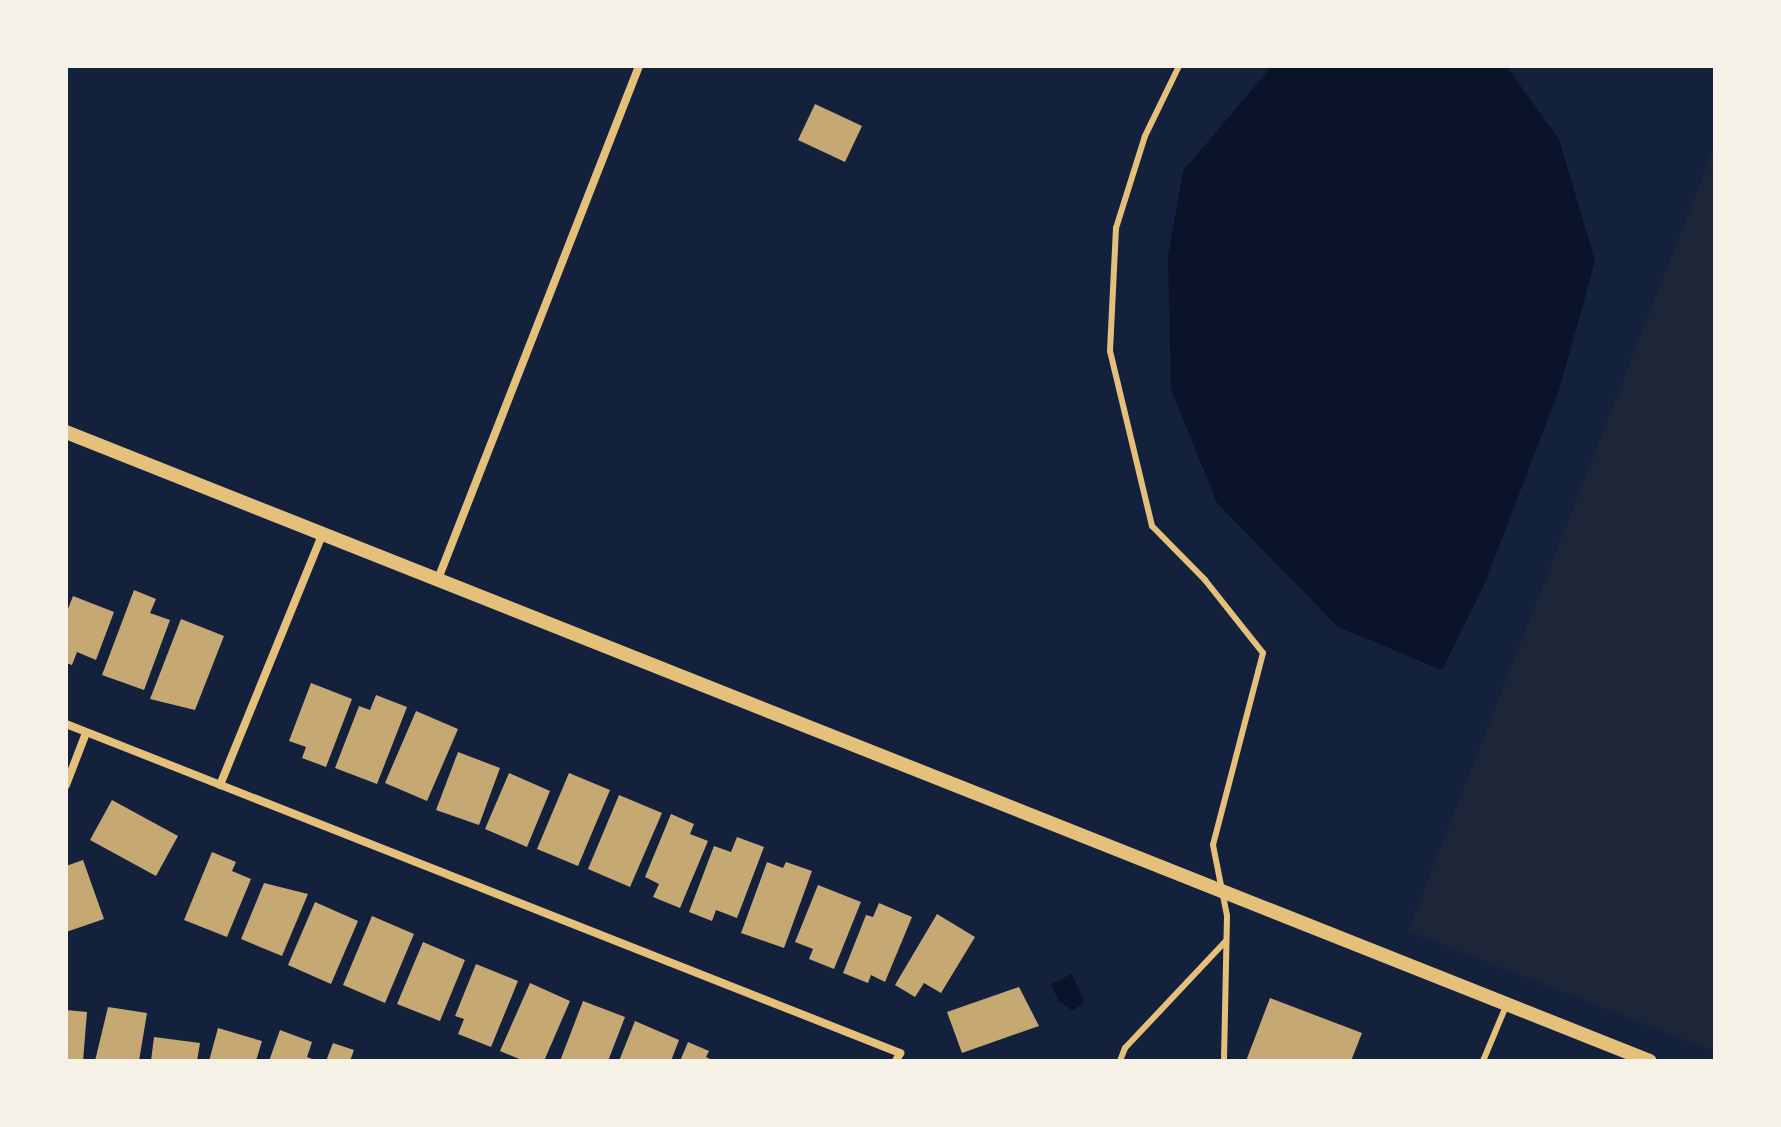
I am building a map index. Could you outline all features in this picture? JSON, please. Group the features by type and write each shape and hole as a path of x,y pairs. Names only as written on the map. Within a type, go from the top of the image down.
{"street":[{"path":"438,579 639,66"},
{"path":"66,432 1650,1061"},
{"path":"220,785 323,533"},
{"path":"66,724 898,1057"},
{"path":"66,785 86,733"}],"lane":[{"path":"1179,66 1145,136 1116,228 1110,351 1152,526 1205,580 1263,653 1213,845 1226,941 1224,1061"},
{"path":"1120,1061 1125,1048 1226,941"},
{"path":"1483,1061 1507,1003"}],"shaded area":[{"path":"1272,66 1506,66 1559,139 1595,261 1559,390 1485,583 1442,670 1338,627 1217,503 1171,389 1168,256 1183,171"},
{"path":"1715,145 1715,1052 1408,931"},
{"path":"1072,974 1084,1002 1073,1011 1058,1000 1051,984"}],"building":[{"path":"815,104 862,126 845,162 798,140"},
{"path":"134,590 156,599 150,613 170,620 144,690 102,675"},
{"path":"73,596 114,612 96,660 77,652 72,665 66,663 66,614"},
{"path":"181,619 224,636 195,710 150,699"},
{"path":"311,683 352,699 326,767 302,758 306,747 289,741"},
{"path":"376,695 407,707 377,784 335,768 359,706 370,710"},
{"path":"416,711 458,729 427,801 385,783"},
{"path":"458,752 500,768 479,825 436,810"},
{"path":"509,773 550,791 527,847 485,829"},
{"path":"569,773 610,790 578,866 537,849"},
{"path":"619,795 662,813 630,887 588,869"},
{"path":"112,800 178,836 156,876 90,840"},
{"path":"671,814 694,824 690,834 708,841 680,908 653,897 659,884 645,877"},
{"path":"737,837 764,847 737,918 716,910 712,921 689,912 714,846 731,852"},
{"path":"212,852 236,862 232,871 251,879 227,937 184,920"},
{"path":"83,860 104,919 66,932 66,866"},
{"path":"767,862 783,868 786,862 812,871 784,948 741,933"},
{"path":"264,883 308,894 282,956 241,939"},
{"path":"818,885 861,902 834,969 809,959 813,949 795,942"},
{"path":"315,902 358,921 331,984 288,965"},
{"path":"879,903 912,917 885,982 871,975 868,983 843,973 866,915 873,917"},
{"path":"937,914 975,937 941,993 924,983 915,997 895,985"},
{"path":"372,916 414,934 385,1003 343,985"},
{"path":"423,942 465,960 440,1021 397,1004"},
{"path":"476,964 518,981 491,1047 458,1034 464,1019 455,1016"},
{"path":"530,983 570,1001 544,1061 524,1061 500,1051"},
{"path":"1019,987 1039,1026 962,1053 947,1012"},
{"path":"1270,998 1362,1033 1351,1061 1246,1061"},
{"path":"583,1001 625,1017 608,1061 560,1061"},
{"path":"108,1007 147,1013 139,1061 95,1061"},
{"path":"66,1010 87,1012 83,1061 66,1061"},
{"path":"635,1021 679,1040 671,1061 619,1061"},
{"path":"218,1028 262,1041 256,1061 209,1061"},
{"path":"280,1030 312,1042 307,1057 317,1061 269,1061"},
{"path":"154,1037 200,1043 197,1061 151,1061"},
{"path":"688,1042 709,1051 706,1057 714,1061 680,1061"},
{"path":"333,1043 354,1050 350,1061 326,1061"}]}
